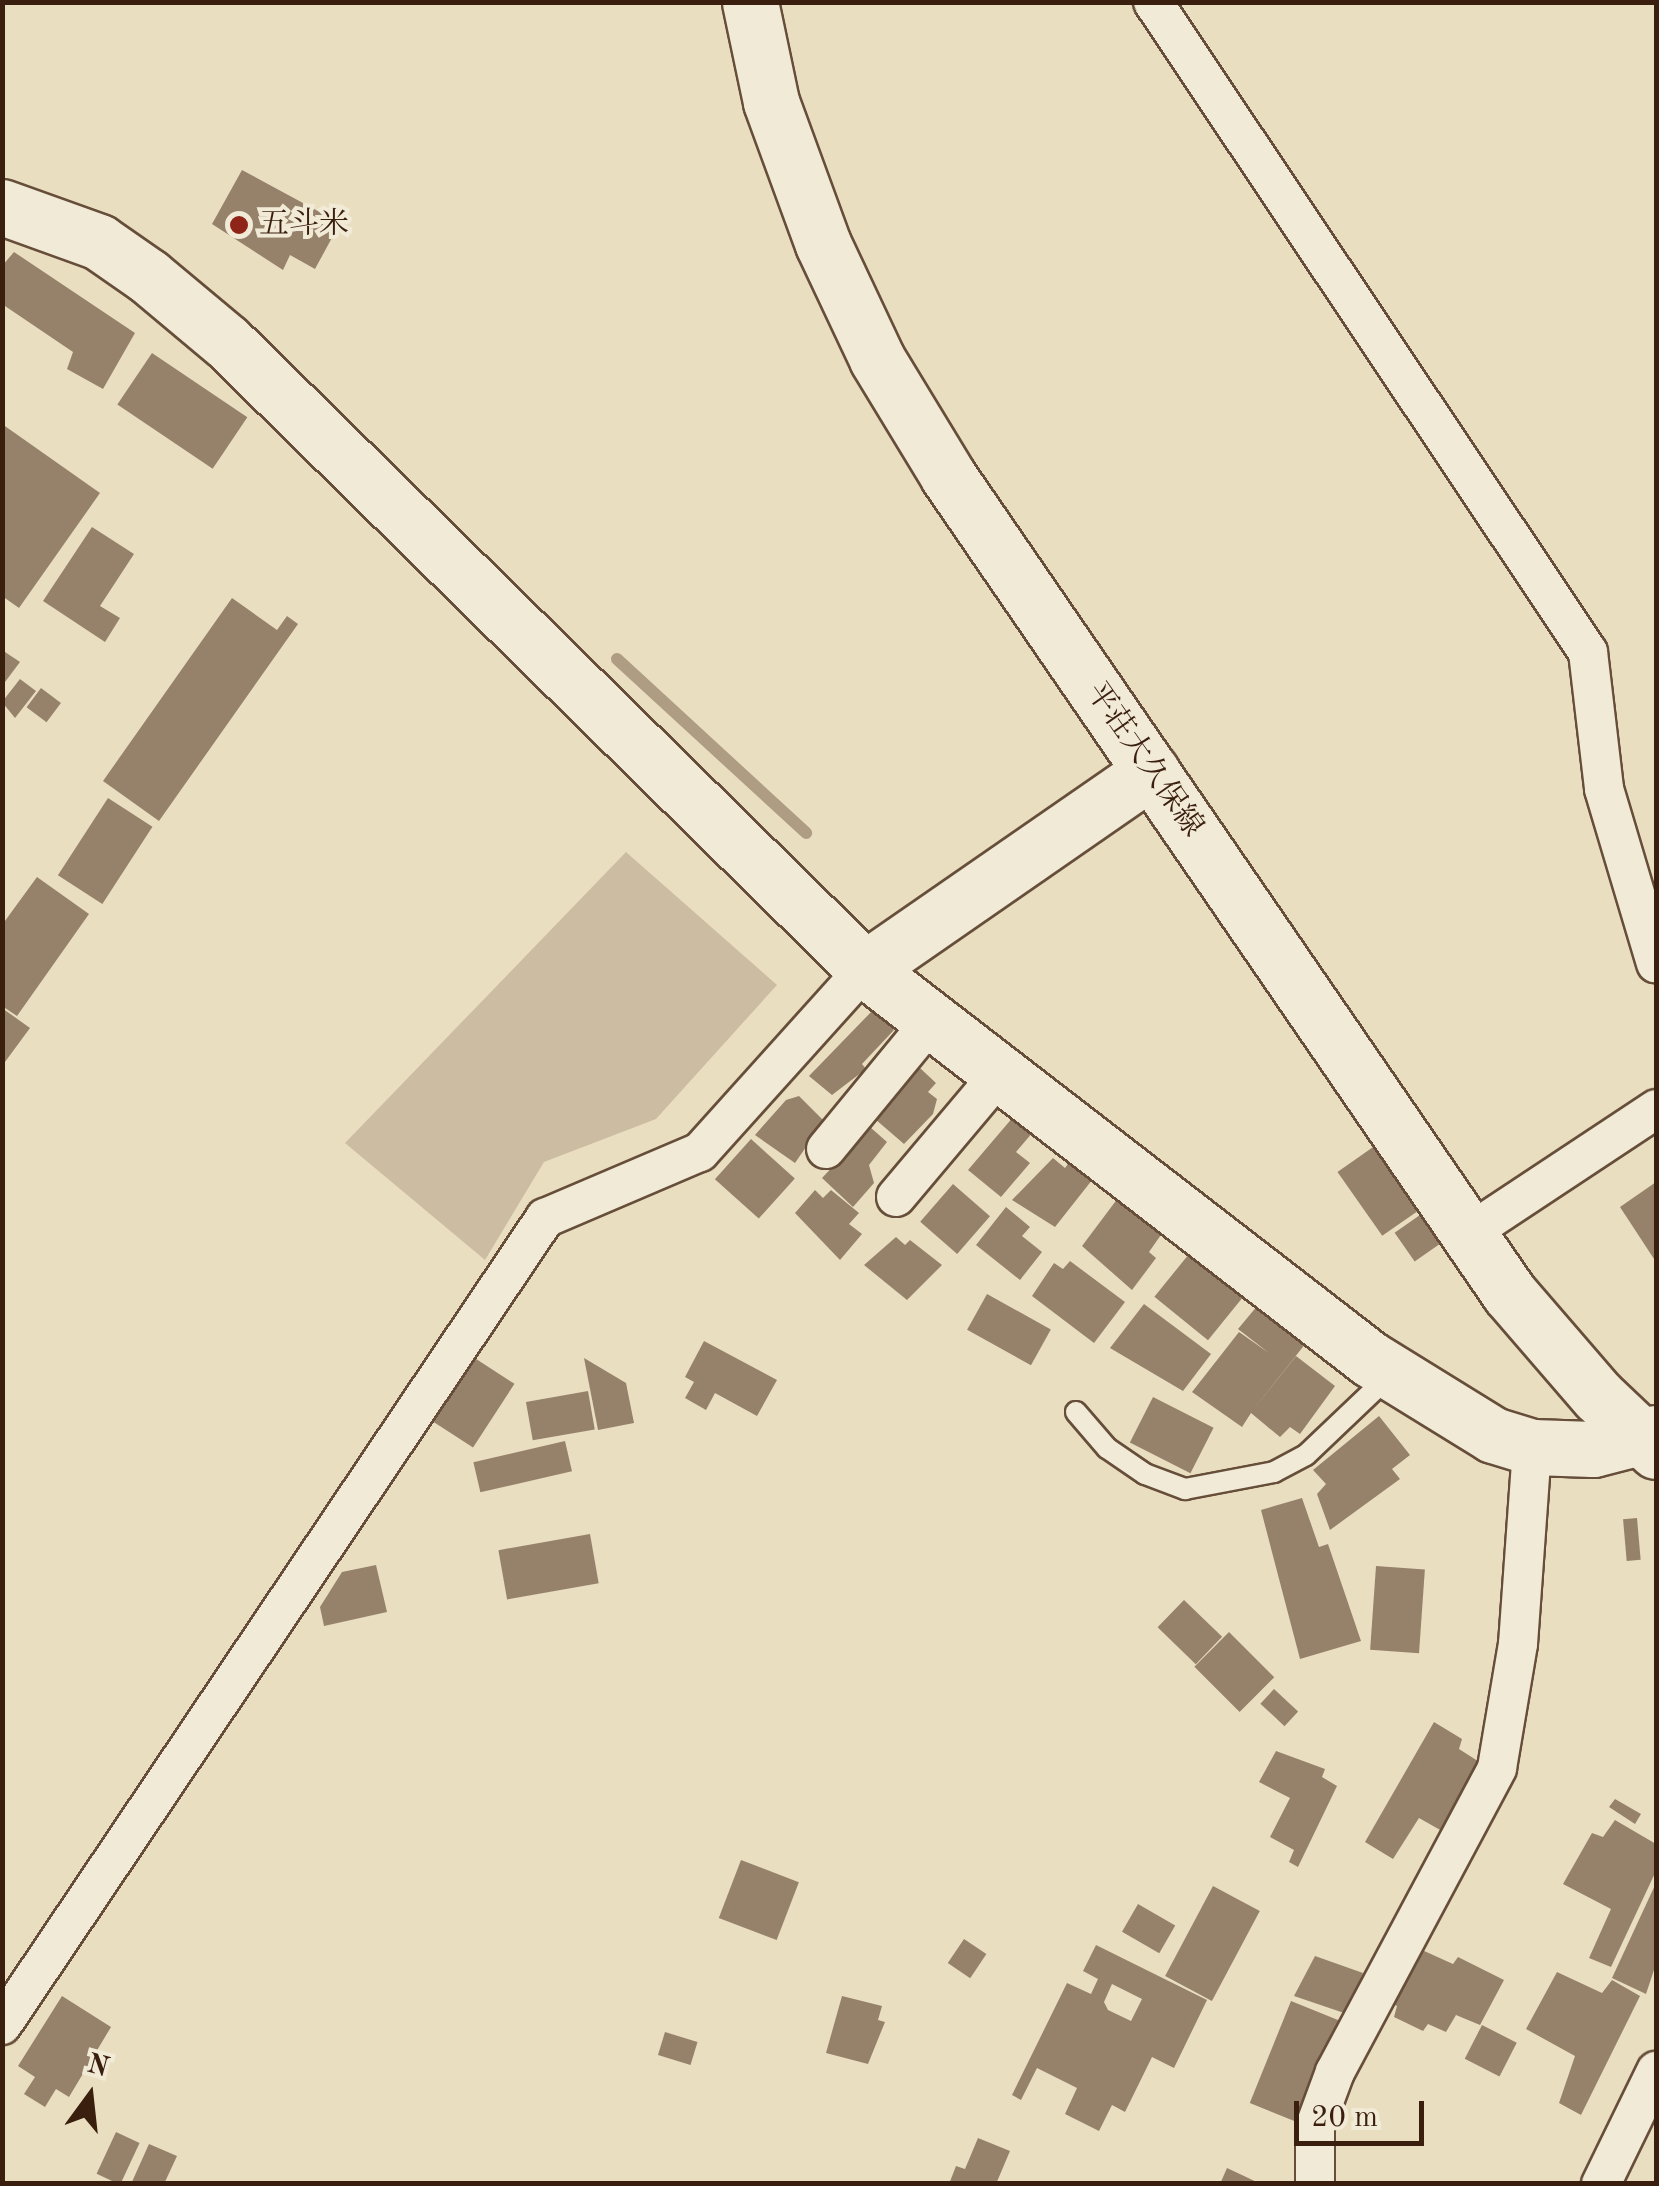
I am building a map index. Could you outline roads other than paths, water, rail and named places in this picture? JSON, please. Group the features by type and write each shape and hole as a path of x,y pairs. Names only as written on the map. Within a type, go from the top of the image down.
{"street":[{"name":"平荘大久保線","path":"750,2 771,102 823,244 877,358 948,476 1472,1230 1510,1294 1652,1442"},
{"path":"1153,2 1588,652 1604,790 1653,941"},
{"path":"2,207 99,242 226,342 865,968 1392,1374 1494,1436 1532,1446 1593,1449 1652,1442"},
{"path":"2,2025 545,1218 700,1152 865,968 1151,771"},
{"path":"826,1149 932,1020"},
{"path":"896,1197 1002,1070"},
{"path":"1472,1230 1656,1109"},
{"path":"1315,2184 1315,2126 1335,2072 1497,1768 1518,1644 1532,1446"},
{"path":"1601,2184 1656,2071"}],"lane":[{"path":"1076,1412 1107,1448 1145,1474 1184,1488 1219,1484 1274,1472 1306,1455 1392,1374"}],"waterway":[{"path":"617,659 806,833"}],"place":[{"name":"五斗米","path":"239,225"}]}
